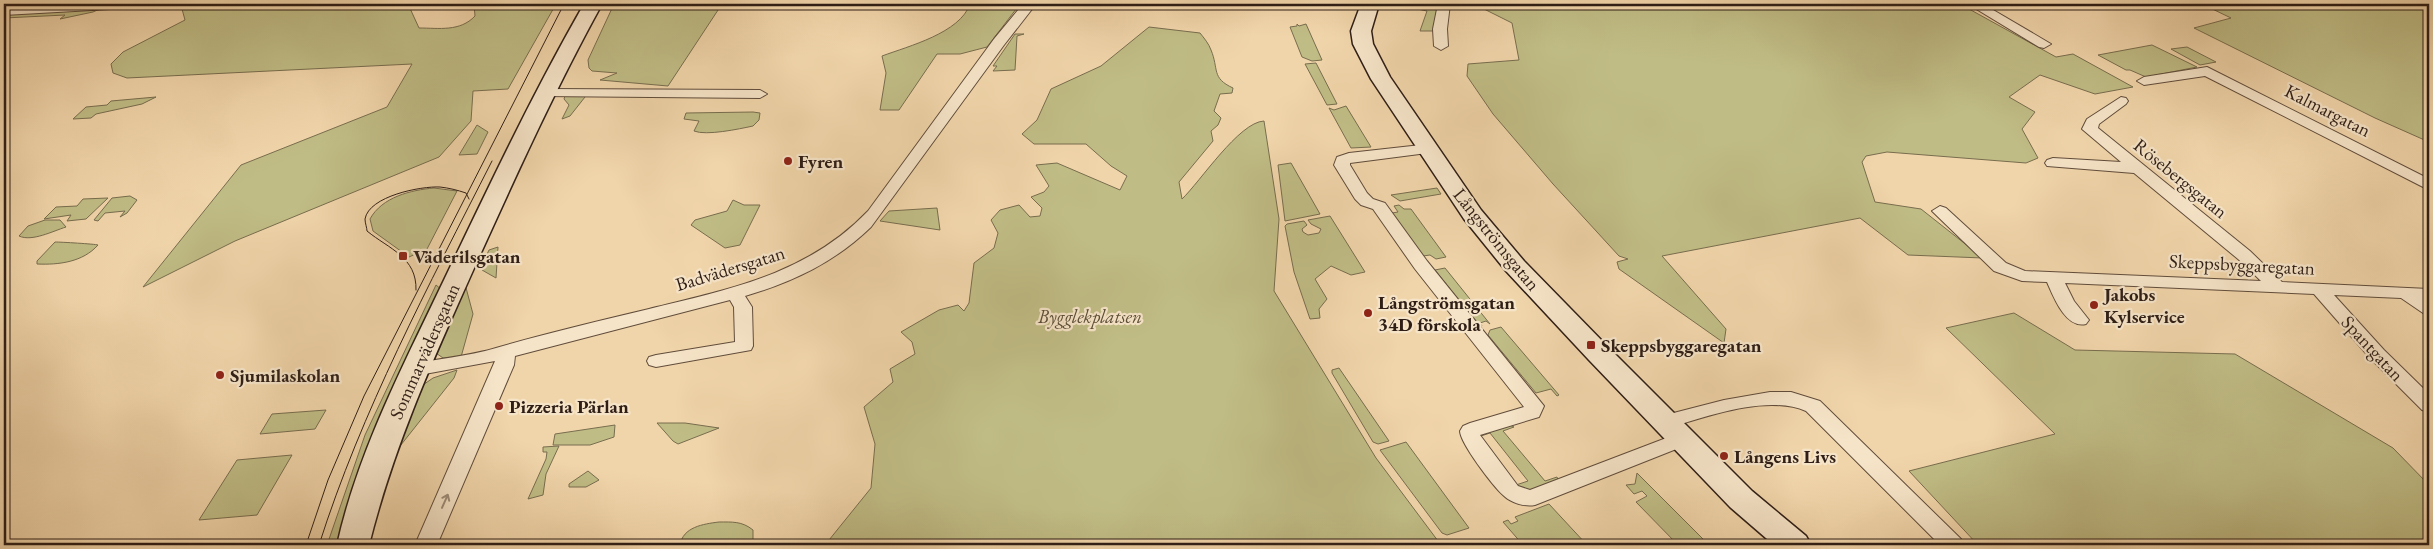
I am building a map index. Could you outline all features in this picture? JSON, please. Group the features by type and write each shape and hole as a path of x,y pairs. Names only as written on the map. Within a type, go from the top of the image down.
{"street":[{"path":"4,11 128,4"},
{"name":"Sommarvädersgatan","path":"353,545 368,487 388,431 414,370 516,151 547,93 567,50 594,4"},
{"name":"Badvädersgatan","path":"414,370 464,362 734,292 787,275 820,259 856,234 880,206 999,42 1030,4"},
{"name":"Långströmsgatan","path":"1370,4 1361,31 1363,44 1380,79 1430,149 1472,214 1501,250 1674,431 1741,499 1795,545"},
{"path":"1441,46 1440,29 1444,4"},
{"path":"1974,4 2044,44"},
{"name":"Kalmargatan","path":"2144,81 2207,71 2429,186"},
{"path":"547,93 760,94"},
{"name":"Rösebergsgatan","path":"2122,101 2092,122 2090,129 2244,255 2277,287"},
{"path":"1430,149 1350,158 1342,160 1342,165 1360,196 1368,202 1379,206 1384,212 1421,265 1534,406 1532,412 1522,417 1477,428 1470,432 1470,437 1511,491 1527,499 1535,497 1674,431 1748,403 1783,398 1796,399 1812,406 1953,545"},
{"path":"2053,163 2136,168"},
{"name":"Skeppsbyggaregatan","path":"1940,211 2000,267 2022,276 2429,294"},
{"path":"2053,277 2066,303 2080,320"},
{"name":"Spantgatan","path":"2319,289 2377,354 2429,405"},
{"path":"656,360 744,346 743,306 734,292"},
{"path":"2404,292 2429,309"},
{"path":"426,545 504,365 507,350"}],"green space":[{"path":"186,4 408,4 419,28 449,28 463,25 475,16 474,4 556,4 508,89 473,91 471,121 439,157 235,241 143,287 241,165 387,107 412,64 127,78 113,73 111,64 123,52 185,20 182,9"},
{"path":"614,4 722,4 668,86 600,80 617,73 592,71 589,68 588,60"},
{"path":"970,4 1020,4 987,47 960,54 937,54 899,110 880,110 886,73 882,56 919,43 945,31 956,23"},
{"path":"1421,4 1438,5 1433,31 1420,31 1427,11 1417,9"},
{"path":"1489,4 1960,4 2056,57 2073,54 2133,87 2095,94 2040,75 2009,97 2035,112 2022,129 2038,158 2026,163 1887,152 1866,156 1862,162 1875,202 1921,209 1983,258 1908,255 1860,218 1662,256 1726,329 1724,343 1619,269 1617,262 1628,259 1619,256 1553,184 1493,114 1467,76 1468,64 1519,60 1512,23 1482,8"},
{"path":"2202,4 2429,4 2429,142 2375,118 2194,28 2231,18"},
{"path":"102,8 93,12 60,19 65,15 4,18 4,14"},
{"path":"1297,24 1299,26 1306,24 1322,60 1312,61 1302,57 1290,27 1297,26"},
{"name":"Bygglekplatsen","path":"1149,27 1200,33 1210,48 1218,77 1233,88 1232,93 1220,94 1214,111 1221,118 1218,125 1211,131 1213,141 1179,182 1182,199 1220,154 1243,131 1254,124 1264,121 1279,219 1274,291 1376,458 1441,545 825,545 871,488 875,444 864,407 893,382 890,369 915,354 912,342 901,332 939,310 958,305 964,311 969,303 974,263 994,248 998,233 991,220 1000,210 1019,205 1030,217 1040,216 1042,208 1031,197 1044,192 1049,186 1036,165 1057,163 1120,190 1127,176 1111,166 1086,144 1034,144 1022,134 1037,120 1051,89 1101,66"},
{"path":"1015,34 1024,34 1017,36 1015,70 993,71 997,66 993,66"},
{"path":"2152,45 2197,67 2146,77 2126,70 2098,55"},
{"path":"2187,47 2216,62 2200,65 2171,49"},
{"path":"1316,63 1337,104 1327,105 1305,64"},
{"path":"584,95 585,97 570,116 562,119 569,105 564,99 565,96"},
{"path":"156,97 142,104 96,114 91,118 73,119 86,107 107,105 111,101"},
{"path":"1346,106 1371,147 1351,148 1329,108 1334,110"},
{"path":"686,113 760,113 759,120 753,126 723,132 706,133 694,131 699,121 684,119"},
{"path":"477,125 488,132 477,154 459,155"},
{"path":"1291,163 1320,214 1285,221 1278,165"},
{"path":"434,188 457,191 427,249 409,257 373,231 370,219 375,211 389,200 407,193"},
{"path":"1437,188 1441,194 1400,201 1391,195"},
{"path":"130,196 137,200 127,213 120,217 125,211 105,213 98,221 94,220 112,198"},
{"path":"108,198 86,219 67,221 71,215 44,219 56,207 77,206 83,199"},
{"path":"733,200 744,205 760,205 740,245 725,248 691,225 695,220 727,211"},
{"path":"1399,205 1404,209 1411,209 1446,257 1436,259 1430,255 1423,256 1392,213 1398,212 1394,206"},
{"path":"937,208 940,230 880,221 889,211"},
{"path":"1330,216 1365,272 1351,275 1331,266 1315,279 1327,299 1319,309 1320,318 1310,319 1294,272 1285,226 1304,221 1307,225 1302,229 1303,232 1308,235 1319,233 1321,229 1311,224 1308,220"},
{"path":"45,220 60,220 66,227 36,237 24,238 19,236 28,226"},
{"path":"55,242 98,245 78,259 54,264 37,264 37,261"},
{"path":"498,247 496,278 482,270 481,267 489,250"},
{"path":"1445,268 1490,324 1486,321 1480,323 1482,326 1480,327 1435,270"},
{"path":"465,284 473,314 461,357 443,358 436,353"},
{"path":"436,285 442,290 342,545 327,545 365,435"},
{"path":"2014,313 2075,350 2235,354 2393,448 2429,485 2429,545 1978,545 1909,471 2055,434 1946,328"},
{"path":"1501,327 1559,395 1557,396 1551,389 1536,393 1488,335 1490,330"},
{"path":"1339,368 1389,441 1378,444 1373,442 1332,373 1332,370"},
{"path":"457,370 454,378 389,460 420,387 433,378"},
{"path":"326,410 315,429 260,434 272,414"},
{"path":"657,423 685,423 719,428 678,444"},
{"path":"615,425 614,437 590,445 553,445 555,434"},
{"path":"1510,425 1514,427 1503,431 1545,481 1557,477 1558,480 1529,491 1516,485 1528,481 1490,433 1478,437 1479,433"},
{"path":"1406,442 1469,528 1447,535 1442,533 1380,450"},
{"path":"559,446 546,474 543,495 528,499 546,459 547,452 543,452 543,447"},
{"path":"292,455 257,515 199,520 237,460"},
{"path":"588,471 599,480 586,487 569,487 569,484"},
{"path":"1637,473 1709,545 1678,545 1636,502 1647,496 1642,491 1634,494 1626,485 1635,484"},
{"path":"1549,504 1587,545 1523,545 1503,522 1508,520 1511,524 1518,521 1515,517"},
{"path":"719,522 737,523 749,527 753,530 753,545 680,545 689,530 700,525"}],"tram line":[{"path":"467,195 564,4"},
{"path":"319,545 336,495 376,397 420,302 492,161"},
{"path":"416,290 412,269 407,262 367,231 365,219 369,211 385,199 421,188 440,187 453,189 467,195"},
{"path":"306,545 328,480 364,396 467,195"},
{"path":"467,195 469,199"}],"place":[{"name":"Fyren","path":"788,161"},
{"name":"Väderilsgatan","path":"403,256"},
{"name":"Jakobs Kylservice","path":"2094,305"},
{"name":"Långströmsgatan 34D förskola","path":"1368,313"},
{"name":"Skeppsbyggaregatan","path":"1591,345"},
{"name":"Sjumilaskolan","path":"220,375"},
{"name":"Pizzeria Pärlan","path":"499,406"},
{"name":"Långens Livs","path":"1724,456"}]}
